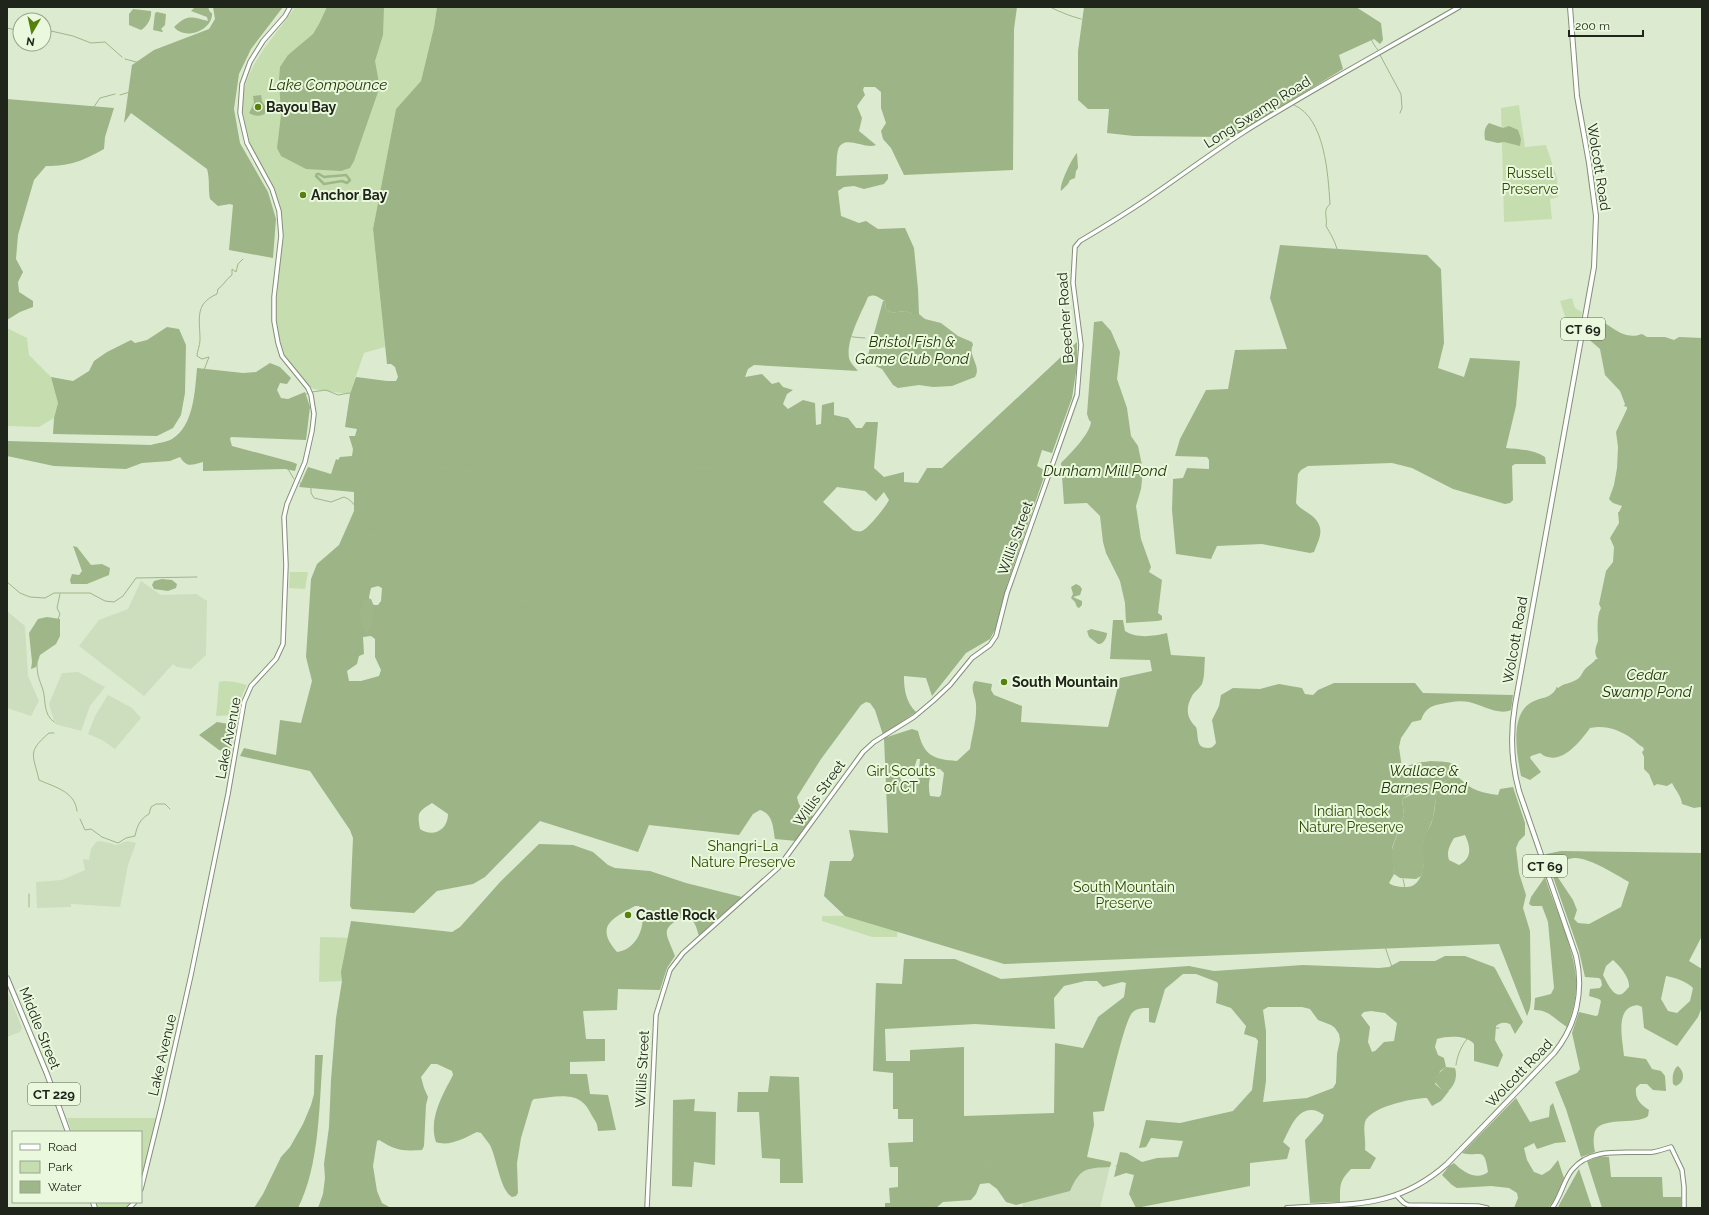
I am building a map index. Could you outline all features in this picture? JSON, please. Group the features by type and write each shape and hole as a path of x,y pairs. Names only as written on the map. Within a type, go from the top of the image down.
{"main road":[{"name":"Lake Avenue","path":"142,1185 191,975 228,794 244,702 251,686 276,660 284,640 286,565 284,517 307,456 312,431 314,414 310,392 284,358 276,337 273,304 281,239 281,224 278,205 272,189 247,143 242,124 240,98 242,84 250,62 263,41 290,7"},
{"name":"Long Swamp Road","path":"1074,247 1080,241 1144,201 1200,161 1244,133 1321,86 1458,7"},
{"name":"Wolcott Road","path":"1397,1196 1422,1183 1443,1167 1554,1053 1571,1025 1578,998 1579,977 1576,956 1519,791 1513,766 1511,740 1515,706 1594,267 1596,244 1595,198 1577,96 1570,7"},
{"name":"Beecher Road","path":"1055,456 1077,395 1081,357 1081,333 1073,283 1074,247"},
{"name":"Willis Street","path":"647,1208 655,1021 671,967 683,953 778,868 863,752 874,742 927,707 950,685 972,658 993,641 998,631 1007,593 1055,456"},
{"name":"Middle Street","path":"7,978 44,1068 68,1131"},
{"path":"1552,1208 1557,1202 1572,1170 1586,1159 1599,1153 1655,1152 1671,1147 1682,1170 1684,1208"},
{"name":"CT 69","path":"1287,1208 1360,1204 1397,1196"},
{"path":"1397,1196 1408,1205 1478,1206 1487,1208"}],"shaded area":[{"path":"141,581 161,595 196,594 207,601 206,655 191,669 177,667 173,664 144,696 79,646 99,620 128,609"},
{"path":"7,611 25,626 28,676 39,701 31,716 7,708"},
{"path":"78,672 105,687 90,706 81,731 55,724 49,704 62,673"},
{"path":"108,695 132,708 141,718 115,749 102,740 88,734 95,716"},
{"path":"100,841 117,845 127,841 136,843 128,865 120,907 71,904 71,907 37,908 36,882 62,880 85,870 83,859 89,860 91,849 96,842"},
{"path":"7,990 22,1028 20,1032 7,1037"},
{"path":"1044,1120 1094,1125 1087,1157 1111,1162 1100,1208 1022,1208"}],"green space":[{"path":"213,7 283,7 251,49 239,74 234,109 240,143 268,192 276,219 273,258 229,250 233,205 218,206 210,199 207,169 131,113 124,123 132,65 154,50 209,29 215,19"},
{"name":"Lake Compounce","path":"295,7 437,7 434,27 421,81 396,109 373,229 385,347 364,353 350,394 311,388 292,369 284,355 277,319 282,239 280,207 270,180 250,142 242,115 242,100 250,73 263,50"},
{"path":"437,7 1017,7 1014,29 1013,170 904,175 891,148 883,139 881,131 886,123 881,108 881,92 875,87 864,87 863,90 865,95 857,106 862,118 859,131 876,145 866,146 849,142 841,145 838,150 836,176 888,174 888,179 884,184 864,189 854,186 844,187 838,191 841,216 859,223 866,221 878,229 905,228 914,248 919,314 912,314 906,311 888,311 886,309 885,301 875,296 868,297 858,319 850,343 849,358 851,363 858,371 754,365 748,369 745,377 762,374 772,384 779,382 783,387 793,390 787,394 783,404 788,409 803,400 815,403 816,425 821,424 822,405 834,402 834,415 848,418 856,428 862,428 866,422 878,422 874,468 884,477 904,472 904,482 918,483 927,468 942,468 1077,342 1077,365 1072,398 1052,453 1042,450 1037,466 1046,471 1007,585 995,630 990,639 966,653 932,696 926,678 904,676 906,696 916,712 883,735 875,710 870,703 866,702 861,705 821,759 797,797 802,809 813,816 797,841 775,839 770,818 760,810 753,814 739,835 649,825 638,852 540,821 485,877 473,884 437,891 414,913 352,909 350,906 353,838 350,830 310,771 240,756 244,748 276,755 280,720 301,723 312,681 306,657 311,579 317,564 339,545 354,511 354,492 299,487 308,467 331,474 336,459 338,460 340,457 352,456 353,449 349,436 355,436 357,429 345,427 350,394 356,377 396,381 398,377 395,367 391,364 387,364 373,229 396,109 421,81 434,27","holes":["837,487 865,491 876,501 884,492 889,500 881,512 862,531 853,530 823,502","378,586 382,588 381,601 378,605 374,605 370,601 369,597 371,588","371,636 375,639 375,657 381,670 379,676 361,681 349,681 347,671 357,664 359,656 364,654 363,637","432,803 448,814 443,828 439,831 430,833 420,829 419,816 421,811"]},
{"path":"1084,7 1356,7 1381,23 1383,40 1380,44 1374,39 1339,55 1343,69 1227,140 1224,137 1134,136 1107,133 1109,109 1088,109 1078,100 1078,51"},
{"path":"7,99 114,108 105,137 104,149 89,157 70,164 46,166 34,180 18,235 16,259 23,272 18,282 19,292 33,301 33,307 20,312 7,320"},
{"name":"Russell Preserve","path":"1519,105 1525,147 1546,145 1557,178 1558,197 1550,199 1552,219 1504,222 1501,108"},
{"path":"1280,245 1427,255 1441,269 1444,343 1438,368 1464,377 1470,358 1520,361 1516,406 1506,448 1526,450 1536,453 1545,457 1546,464 1515,464 1512,466 1513,500 1510,503 1505,504 1453,489 1412,468 1392,463 1308,466 1301,470 1298,474 1296,503 1316,519 1319,524 1320,537 1314,552 1310,553 1262,544 1217,546 1211,559 1176,554 1172,510 1173,479 1183,478 1187,468 1209,469 1209,460 1207,457 1175,456 1180,439 1206,390 1228,389 1235,350 1287,349 1270,298"},
{"path":"1572,298 1575,308 1582,312 1579,330 1568,325 1560,301"},
{"path":"167,327 179,329 186,345 185,393 181,415 173,428 157,436 53,434 54,418 58,403 51,377 73,381 89,371 94,361 107,352 131,340 135,343 147,340"},
{"path":"7,328 27,338 29,355 51,377 55,388 58,403 54,418 39,427 7,426"},
{"path":"270,363 280,367 291,378 287,384 280,383 277,390 281,398 288,399 305,392 310,407 306,440 231,437 230,439 232,446 297,464 295,471 285,469 203,471 203,462 190,465 185,463 180,457 170,461 142,463 126,469 54,466 7,456 7,441 151,445 167,441 179,433 185,426 189,417 194,397 197,368 243,373 256,372"},
{"path":"290,572 308,572 305,589 289,588"},
{"path":"1113,620 1123,620 1125,631 1130,634 1151,636 1167,633 1171,655 1205,657 1203,681 1190,700 1188,705 1188,713 1196,727 1199,744 1208,748 1213,747 1216,743 1212,720 1219,706 1221,695 1233,688 1260,689 1279,684 1302,688 1305,694 1313,695 1318,690 1334,683 1415,683 1423,693 1513,695 1511,710 1501,712 1465,701 1451,702 1434,706 1424,713 1421,720 1412,722 1401,738 1399,747 1402,768 1399,771 1398,783 1407,784 1412,793 1402,799 1404,815 1392,848 1394,874 1389,883 1397,886 1410,887 1418,881 1422,874 1424,840 1432,821 1436,794 1438,789 1447,780 1456,775 1475,790 1498,795 1500,789 1513,787 1525,823 1525,835 1519,841 1516,848 1519,873 1526,895 1523,908 1530,931 1531,1000 1527,1016 1499,944 1004,964 845,916 824,896 830,861 851,861 854,856 849,830 888,833 884,738 912,729 918,731 923,746 931,755 942,759 957,761 970,749 976,716 976,702 973,690 973,684 975,681 992,684 991,690 994,695 1022,706 1021,722 1108,727 1120,678 1152,671 1150,660 1110,659","holes":["917,759 920,759 918,780 908,782 901,780 899,775 900,771 914,769","936,769 940,769 944,773 941,795 939,797 930,796 929,781","1465,835 1469,848 1468,856 1459,865 1449,860 1448,857 1449,849 1454,838"]},
{"path":"224,681 247,685 241,698 238,715 216,716 219,682"},
{"path":"217,722 234,725 230,753 219,750 199,735"},
{"path":"539,844 573,845 593,852 608,865 615,868 650,871 686,883 742,897 699,936 693,921 688,917 684,916 668,928 667,936 675,956 667,968 660,990 618,989 617,1010 583,1011 586,1039 605,1039 605,1061 570,1062 570,1074 587,1074 590,1094 608,1095 616,1130 598,1131 596,1123 586,1106 581,1101 574,1098 559,1096 534,1099 532,1101 521,1138 517,1163 518,1193 516,1196 512,1197 504,1188 490,1145 481,1133 477,1132 452,1143 436,1142 434,1133 435,1116 441,1098 453,1075 452,1071 437,1064 431,1064 421,1077 428,1097 426,1105 424,1146 422,1150 399,1150 379,1140 377,1141 373,1166 377,1191 382,1203 391,1208 318,1208 323,1194 325,1178 324,1164 329,1127 336,1018 342,981 341,972 351,921 452,932 460,927 501,881","holes":["635,906 639,906 642,912 643,920 639,934 630,946 617,952 607,936 609,924 620,915"]},
{"path":"1561,851 1702,853 1702,936 1689,961 1702,969 1702,1007 1698,1017 1677,1046 1644,1028 1642,1007 1636,1005 1627,1009 1622,1020 1621,1028 1624,1056 1646,1059 1652,1069 1661,1071 1665,1076 1666,1091 1653,1090 1647,1084 1640,1084 1636,1088 1636,1095 1641,1103 1649,1110 1648,1116 1643,1119 1601,1125 1596,1129 1594,1136 1595,1152 1581,1157 1566,1109 1555,1082 1577,1073 1580,1069 1572,1033 1579,1012 1596,1016 1598,1015 1601,1001 1589,996 1590,989 1600,988 1602,985 1599,978 1585,977 1579,951 1551,871 1553,870 1573,900 1577,910 1574,919 1578,923 1589,924 1621,907 1629,882 1588,861 1571,858 1554,862 1548,859 1546,854","holes":["1613,960 1624,972 1629,984 1629,987 1625,992 1619,995 1613,991 1603,975 1606,966","1666,976 1681,980 1693,988 1690,1001 1677,1013 1668,1011 1661,999"]},
{"path":"1545,877 1568,941 1575,967 1575,998 1573,1010 1567,1027 1548,1013 1534,1010 1535,998 1551,994 1554,988 1548,922 1542,906 1532,906 1529,904 1531,897"},
{"path":"898,915 897,937 872,937 822,921 822,916"},
{"path":"320,937 499,942 490,975 319,982"},
{"path":"1445,956 1465,956 1494,967 1523,1022 1515,1034 1510,1024 1503,1023 1496,1026 1495,1040 1503,1055 1498,1067 1474,1061 1474,1044 1471,1041 1451,1037 1437,1039 1435,1047 1438,1055 1444,1058 1446,1067 1440,1071 1435,1084 1441,1089 1449,1091 1441,1101 1432,1106 1427,1098 1420,1098 1392,1104 1368,1117 1364,1125 1365,1150 1376,1158 1370,1169 1351,1169 1347,1173 1341,1184 1340,1202 1310,1203 1305,1140 1322,1121 1324,1115 1314,1110 1302,1113 1297,1117 1291,1127 1283,1142 1290,1148 1287,1159 1250,1163 1250,1186 1136,1208 1129,1194 1134,1175 1126,1173 1114,1177 1120,1152 1127,1153 1142,1162 1157,1158 1178,1157 1183,1141 1151,1138 1146,1147 1139,1148 1146,1120 1180,1123 1233,1111 1252,1090 1258,1041 1256,1038 1244,1034 1246,1026 1231,1008 1216,1003 1217,982 1196,974 1183,974 1165,989 1155,1023 1149,1022 1149,1008 1136,1010 1132,1013 1121,1044 1104,1111 1093,1112 1094,1125 1087,1157 1111,1162 1110,1167 1095,1168 1085,1171 1077,1178 1070,1191 1016,1205 1006,1202 997,1189 989,1183 980,1184 976,1194 971,1200 943,1202 936,1208 885,1208 885,1203 890,1203 889,1188 898,1187 898,1167 890,1167 888,1143 913,1142 913,1119 898,1119 898,1109 893,1109 893,1073 873,1071 876,983 902,984 904,959 955,959 1001,979 1189,966 1214,971 1303,965 1379,968 1389,967 1400,961 1435,961","holes":["1085,981 1097,981 1103,987 1122,982 1126,983 1124,997 1098,1017 1083,1048 1055,1043 1054,1113 964,1116 964,1047 910,1050 910,1061 886,1061 885,1029 975,1024 1055,1029 1054,998 1064,986","1268,1007 1302,1007 1310,1009 1318,1020 1335,1028 1339,1034 1340,1040 1337,1054 1336,1083 1333,1088 1307,1098 1263,1102 1266,1081 1266,1031 1263,1010","1371,1011 1385,1013 1397,1023 1394,1041 1384,1042 1372,1052 1368,1042 1370,1027 1361,1015 1364,1012"]},
{"path":"315,1055 323,1055 319,1113 315,1153 311,1173 305,1191 298,1208 254,1208 263,1194 281,1157 290,1147 303,1124 311,1105 314,1094"},
{"path":"770,1076 799,1077 803,1183 780,1183 780,1159 762,1158 759,1112 737,1112 738,1092 768,1092"},
{"path":"1516,1098 1530,1122 1549,1117 1550,1106 1553,1103 1566,1142 1555,1143 1537,1149 1534,1143 1524,1148 1527,1160 1534,1172 1542,1175 1550,1170 1558,1160 1564,1178 1554,1201 1548,1208 1514,1208 1518,1198 1517,1193 1509,1188 1491,1186 1457,1188 1442,1175 1449,1166 1454,1163 1470,1174 1479,1176 1488,1172 1487,1164 1483,1155 1462,1153"},
{"path":"695,1099 694,1111 716,1112 715,1165 694,1162 692,1187 672,1186 673,1100"},
{"path":"67,1118 157,1118 142,1177 142,1131 72,1131"},
{"path":"1600,1156 1609,1157 1611,1177 1662,1177 1663,1197 1681,1197 1681,1208 1602,1208 1587,1161"},
{"path":"1579,1169 1592,1208 1558,1208 1559,1205"},
{"path":"96,1203 131,1203 126,1208 98,1208"}],"water":[{"path":"195,7 208,7 212,13 211,19 203,29 198,32 185,33 174,27 186,18 208,21 207,17 191,11"},
{"name":"Lake Compounce","path":"327,7 384,7 383,35 375,61 379,83 378,92 354,161 350,168 341,171 306,169 281,156 277,148 281,115 279,79 280,67 288,55 313,34"},
{"path":"133,9 151,11 149,22 141,30 129,25 129,14"},
{"path":"155,13 166,14 165,25 161,29 163,31 162,32 153,30"},
{"name":"Bayou Bay","path":"261,95 262,101 268,111 258,116 249,113 254,103 253,96"},
{"path":"1489,123 1503,128 1509,126 1518,130 1521,139 1520,146 1504,142 1498,143 1485,140 1484,135 1486,127"},
{"path":"1077,153 1078,168 1075,178 1070,180 1061,191 1066,172"},
{"name":"Bristol Fish & Game Club Pond","path":"883,301 885,301 886,309 888,311 906,311 912,314 919,314 925,319 941,323 958,336 972,342 972,353 977,369 975,377 952,386 933,387 919,385 898,388 893,385 882,369 866,362"},
{"name":"Cedar Swamp Pond","path":"1597,319 1618,332 1629,336 1642,334 1647,337 1665,337 1674,340 1679,337 1702,338 1702,808 1694,808 1682,804 1672,783 1667,786 1657,784 1654,786 1649,774 1644,769 1644,757 1642,752 1644,750 1643,747 1622,733 1607,728 1590,728 1567,753 1561,756 1554,758 1547,757 1540,753 1531,756 1530,758 1541,772 1530,780 1521,776 1516,736 1517,725 1525,708 1535,700 1551,695 1556,687 1558,688 1578,679 1586,668 1598,659 1595,652 1598,641 1598,620 1601,608 1599,604 1606,571 1613,562 1614,547 1610,538 1619,523 1618,512 1622,506 1613,503 1609,499 1614,485 1617,468 1618,447 1616,432 1627,407 1624,406 1625,404 1620,391 1605,375 1600,349 1585,336 1588,321"},
{"name":"Dunham Mill Pond","path":"1102,321 1111,331 1120,352 1117,379 1127,408 1131,436 1138,446 1143,470 1141,489 1136,506 1141,539 1151,567 1149,572 1162,580 1158,613 1162,616 1162,620 1157,621 1126,623 1125,603 1120,581 1106,553 1103,542 1100,516 1087,503 1064,504 1061,463 1079,444 1090,427 1091,422 1087,414 1094,322"},
{"path":"73,546 77,547 91,565 102,564 110,568 109,575 87,584 71,584 70,580 72,574 79,575 82,571"},
{"path":"162,579 172,580 177,584 176,588 168,591 154,589 152,585 154,581"},
{"path":"1076,584 1082,589 1080,595 1073,597 1082,601 1082,605 1079,608 1071,598 1073,594 1071,587"},
{"path":"364,598 371,599 374,612 367,634 365,633 359,616"},
{"path":"47,617 60,619 60,636 56,644 40,655 36,667 31,669 32,662 29,633 38,619"},
{"path":"1091,629 1107,633 1103,642 1098,644 1089,637 1087,631"},
{"name":"Wallace & Barnes Pond","path":"1431,761 1451,763 1459,770 1456,775 1439,785 1433,818 1423,843 1423,872 1421,876 1416,879 1400,878 1394,874 1391,852 1404,815 1402,799 1411,795 1412,792 1407,784 1397,783 1396,777 1399,772 1411,764"},
{"path":"1678,1066 1682,1071 1683,1077 1681,1082 1676,1086 1673,1084 1673,1076 1675,1069"},
{"path":"1446,1067 1455,1068 1456,1071 1456,1078 1453,1085 1447,1092 1441,1089 1434,1081 1434,1077"}],"waterway":[{"path":"120,95 130,92 136,85 140,63 203,38 213,30 220,20 224,7"},
{"path":"1050,7 1081,19"},
{"path":"1275,7 1278,10 1272,15 1274,22 1282,30 1279,42 1268,47 1270,56 1281,69 1283,89 1292,93 1291,101"},
{"path":"1278,10 1282,7"},
{"path":"1317,7 1320,9 1323,7"},
{"path":"1337,7 1342,17 1363,27 1378,50"},
{"path":"1086,19 1102,26 1121,30"},
{"path":"7,28 12,29"},
{"path":"52,31 73,36 91,43 105,42 122,57"},
{"path":"1380,55 1401,94 1402,108 1400,113"},
{"path":"125,59 140,63"},
{"path":"655,298 653,281 651,278 653,274 649,241 645,223 646,202 654,193 659,181 669,129 676,110 676,88 687,61"},
{"path":"130,92 207,137 213,151 220,155 219,161 229,163 248,162 251,175 248,182 254,182 259,195 258,203 261,208 261,212 250,227 250,237 246,237 244,231 241,233 239,241 243,250"},
{"path":"7,176 31,145 52,140 79,141 88,132 89,114 100,98 115,94"},
{"path":"1294,105 1304,112 1312,122 1323,148 1328,178 1330,204 1326,209 1326,226 1334,240 1338,256 1334,272 1313,309"},
{"path":"317,174 324,177 346,175 350,180 347,183 342,181 324,184 316,176 317,174"},
{"path":"243,259 238,264 236,272 232,269 232,275 218,289 217,294 205,302 202,307 199,319 200,342 197,356 202,359 209,357 204,370 199,376 216,395 222,439 230,449 282,465 288,469 294,479"},
{"path":"312,392 326,390 338,395 349,393 363,397 376,395 385,388 396,390 404,388 415,390 428,383 432,375 443,367 452,367 464,375 468,374 503,377 524,386 543,383 555,377 575,349 582,351 590,347 598,335 618,327 629,314 640,310 651,300 661,299 670,292 726,275 745,265 760,289 775,294 777,300 783,302 788,313 792,314 794,319 797,320 796,328 813,328 834,338 847,333 853,337 865,338"},
{"path":"211,389 225,390 236,401 253,406 289,405 308,393"},
{"path":"365,529 368,535 375,535 384,523 392,521 399,510 422,491 434,471 438,468 472,471 490,483 496,484 498,490 514,498 522,509 554,508 559,510 568,504 575,506 606,498 625,497 635,493 650,479 673,470 711,468 741,480 748,479"},
{"path":"300,483 311,485 311,493 314,498 331,502 344,497 352,502 356,508 362,525 365,527 359,560 385,575 398,576 403,573 409,574 413,594 429,600 432,610 444,624 449,646 460,648 467,642 480,636 502,635 506,618 510,612 513,602 529,602 543,591 550,593 558,586 567,587 577,594 579,593 592,597 610,596 617,595 622,589 634,585 660,585 669,578 673,571 681,572 681,568 692,566 713,568 723,562 732,565 738,561"},
{"path":"359,560 364,598"},
{"path":"7,582 20,593 30,597 45,598 54,593 90,593 105,601 114,602 123,596 136,578 197,577"},
{"path":"58,619 60,614 57,608 60,594"},
{"path":"449,646 448,648 458,660 477,667 494,670 513,679 532,673 549,676 561,670 567,673"},
{"path":"37,663 46,711 50,719 54,722"},
{"path":"54,733 49,733 42,739 35,749 34,759 39,780 68,794 75,804 77,811"},
{"path":"80,819 85,830 91,829 102,837 118,843 126,838 135,836 139,823 149,814 151,807 156,804 165,804 170,809"},
{"path":"1403,879 1405,886 1403,897 1396,904 1382,938 1395,976 1404,979 1438,983 1450,994 1453,1004 1446,1013 1438,1032 1424,1050 1421,1072 1427,1079 1430,1092"},
{"path":"29,894 29,907"},
{"path":"1456,1065 1462,1046 1479,1028 1483,1029 1488,1026 1492,1028 1499,1028"},
{"path":"1325,1099 1345,1091 1350,1093 1353,1100 1361,1104 1366,1104 1375,1099 1402,1101 1416,1094 1425,1095 1439,1087"},
{"path":"1116,1166 1130,1166 1138,1168 1143,1164 1160,1161 1169,1167 1169,1172 1193,1173 1206,1177 1217,1167 1233,1164 1235,1160 1249,1158 1260,1154 1278,1134 1282,1121 1286,1116 1294,1114 1300,1108 1318,1103"},
{"path":"929,1208 930,1204 924,1196 931,1195 941,1200 957,1196 970,1188 972,1182 981,1176 986,1167 986,1160 993,1166 998,1165 1013,1190 1019,1190 1029,1185 1032,1188 1038,1184 1043,1174 1051,1172 1058,1183 1066,1185 1070,1173 1077,1171 1086,1162 1111,1164"}],"place":[{"name":"Bayou Bay","path":"258,107"},
{"name":"Anchor Bay","path":"303,195"},
{"name":"South Mountain","path":"1004,682"},
{"name":"Castle Rock","path":"628,915"}],"park label":[{"name":"Girl Scouts of CT","path":"901,780"},
{"name":"Indian Rock Nature Preserve","path":"1351,820"},
{"name":"Shangri-La Nature Preserve","path":"743,854"},
{"name":"South Mountain Preserve","path":"1124,896"}]}
